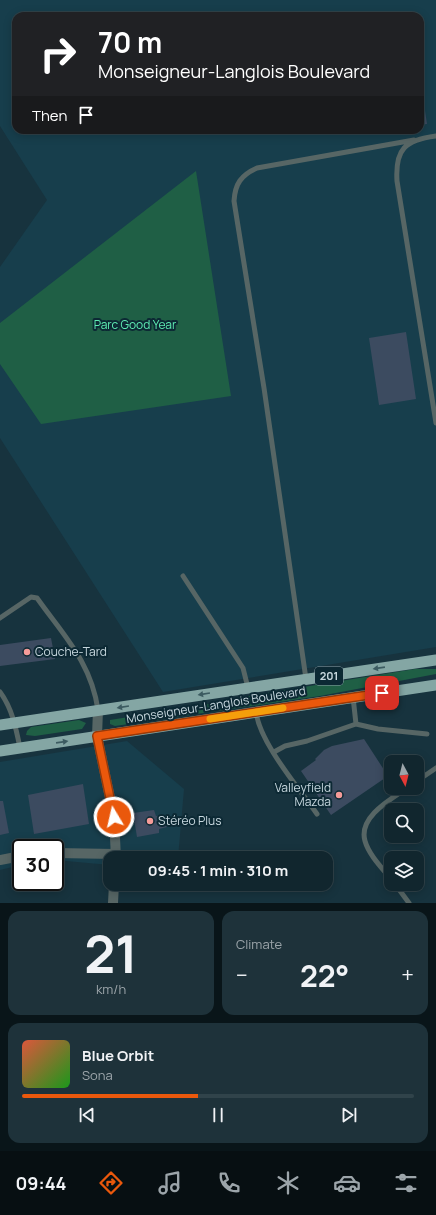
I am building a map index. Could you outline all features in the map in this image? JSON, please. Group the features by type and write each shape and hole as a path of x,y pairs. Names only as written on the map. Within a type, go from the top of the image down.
{"highway":[{"name":"Monseigneur-Langlois Boulevard","path":"0,725 436,660"},
{"name":"Monseigneur-Langlois Boulevard","path":"0,751 436,685"}],"street":[{"path":"98,710 97,736 114,817 116,851"},
{"path":"64,853 103,855"},
{"path":"0,860 12,858"},
{"path":"113,903 114,891"}],"lane":[{"path":"306,679 265,396 234,201 235,190 245,173 257,168 436,136"},
{"path":"414,140 400,154 396,166 397,181 436,423"},
{"path":"183,576 243,668 248,688"},
{"path":"0,618 31,597 37,598 83,662 90,676 98,710"},
{"path":"0,692 8,702 10,713 16,723 20,748"},
{"path":"353,698 356,724"},
{"path":"256,712 259,727 274,752 317,814"},
{"path":"274,752 286,746 307,741 356,724 378,729 427,734"},
{"path":"424,776 436,768"},
{"path":"384,870 371,852 365,841 364,833 366,824 375,813 397,795"},
{"path":"400,891 409,903"}],"shaded area":[{"path":"0,0 436,0 436,647 163,692 0,438 0,267 47,200 0,126"},
{"path":"127,741 184,789 179,851 103,851 103,864 64,861 64,839 12,839 12,867 0,870 0,762"}],"green space":[{"name":"Parc Good Year","path":"196,171 231,396 41,424 0,364 0,323"},
{"path":"415,669 436,669 436,674 320,696 115,726 110,724 110,720"},
{"path":"79,720 86,723 82,729 35,736 26,735 27,731 31,727"}],"building":[{"path":"424,104 427,124 424,124"},
{"path":"406,332 416,399 379,405 369,338"},
{"name":"Couche-Tard","path":"51,638 55,659 0,666 0,645"},
{"name":"Valleyfield Mazda","path":"364,739 384,770 384,779 331,815 301,771 316,760 315,759 324,750 332,746"},
{"path":"83,784 89,824 34,834 28,795"},
{"path":"0,801 3,801 9,833 0,835"},
{"name":"Stéréo Plus","path":"154,810 156,816 164,815 167,827 159,829 159,833 137,837 133,813"}],"slow traffic":[{"path":"210,719 283,708"}],"place":[{"name":"Couche-Tard","path":"27,652"},
{"name":"Valleyfield Mazda","path":"339,795"},
{"name":"Stéréo Plus","path":"150,821"}],"route":[{"path":"114,817 110,792 103,772 97,736 382,693"}]}
